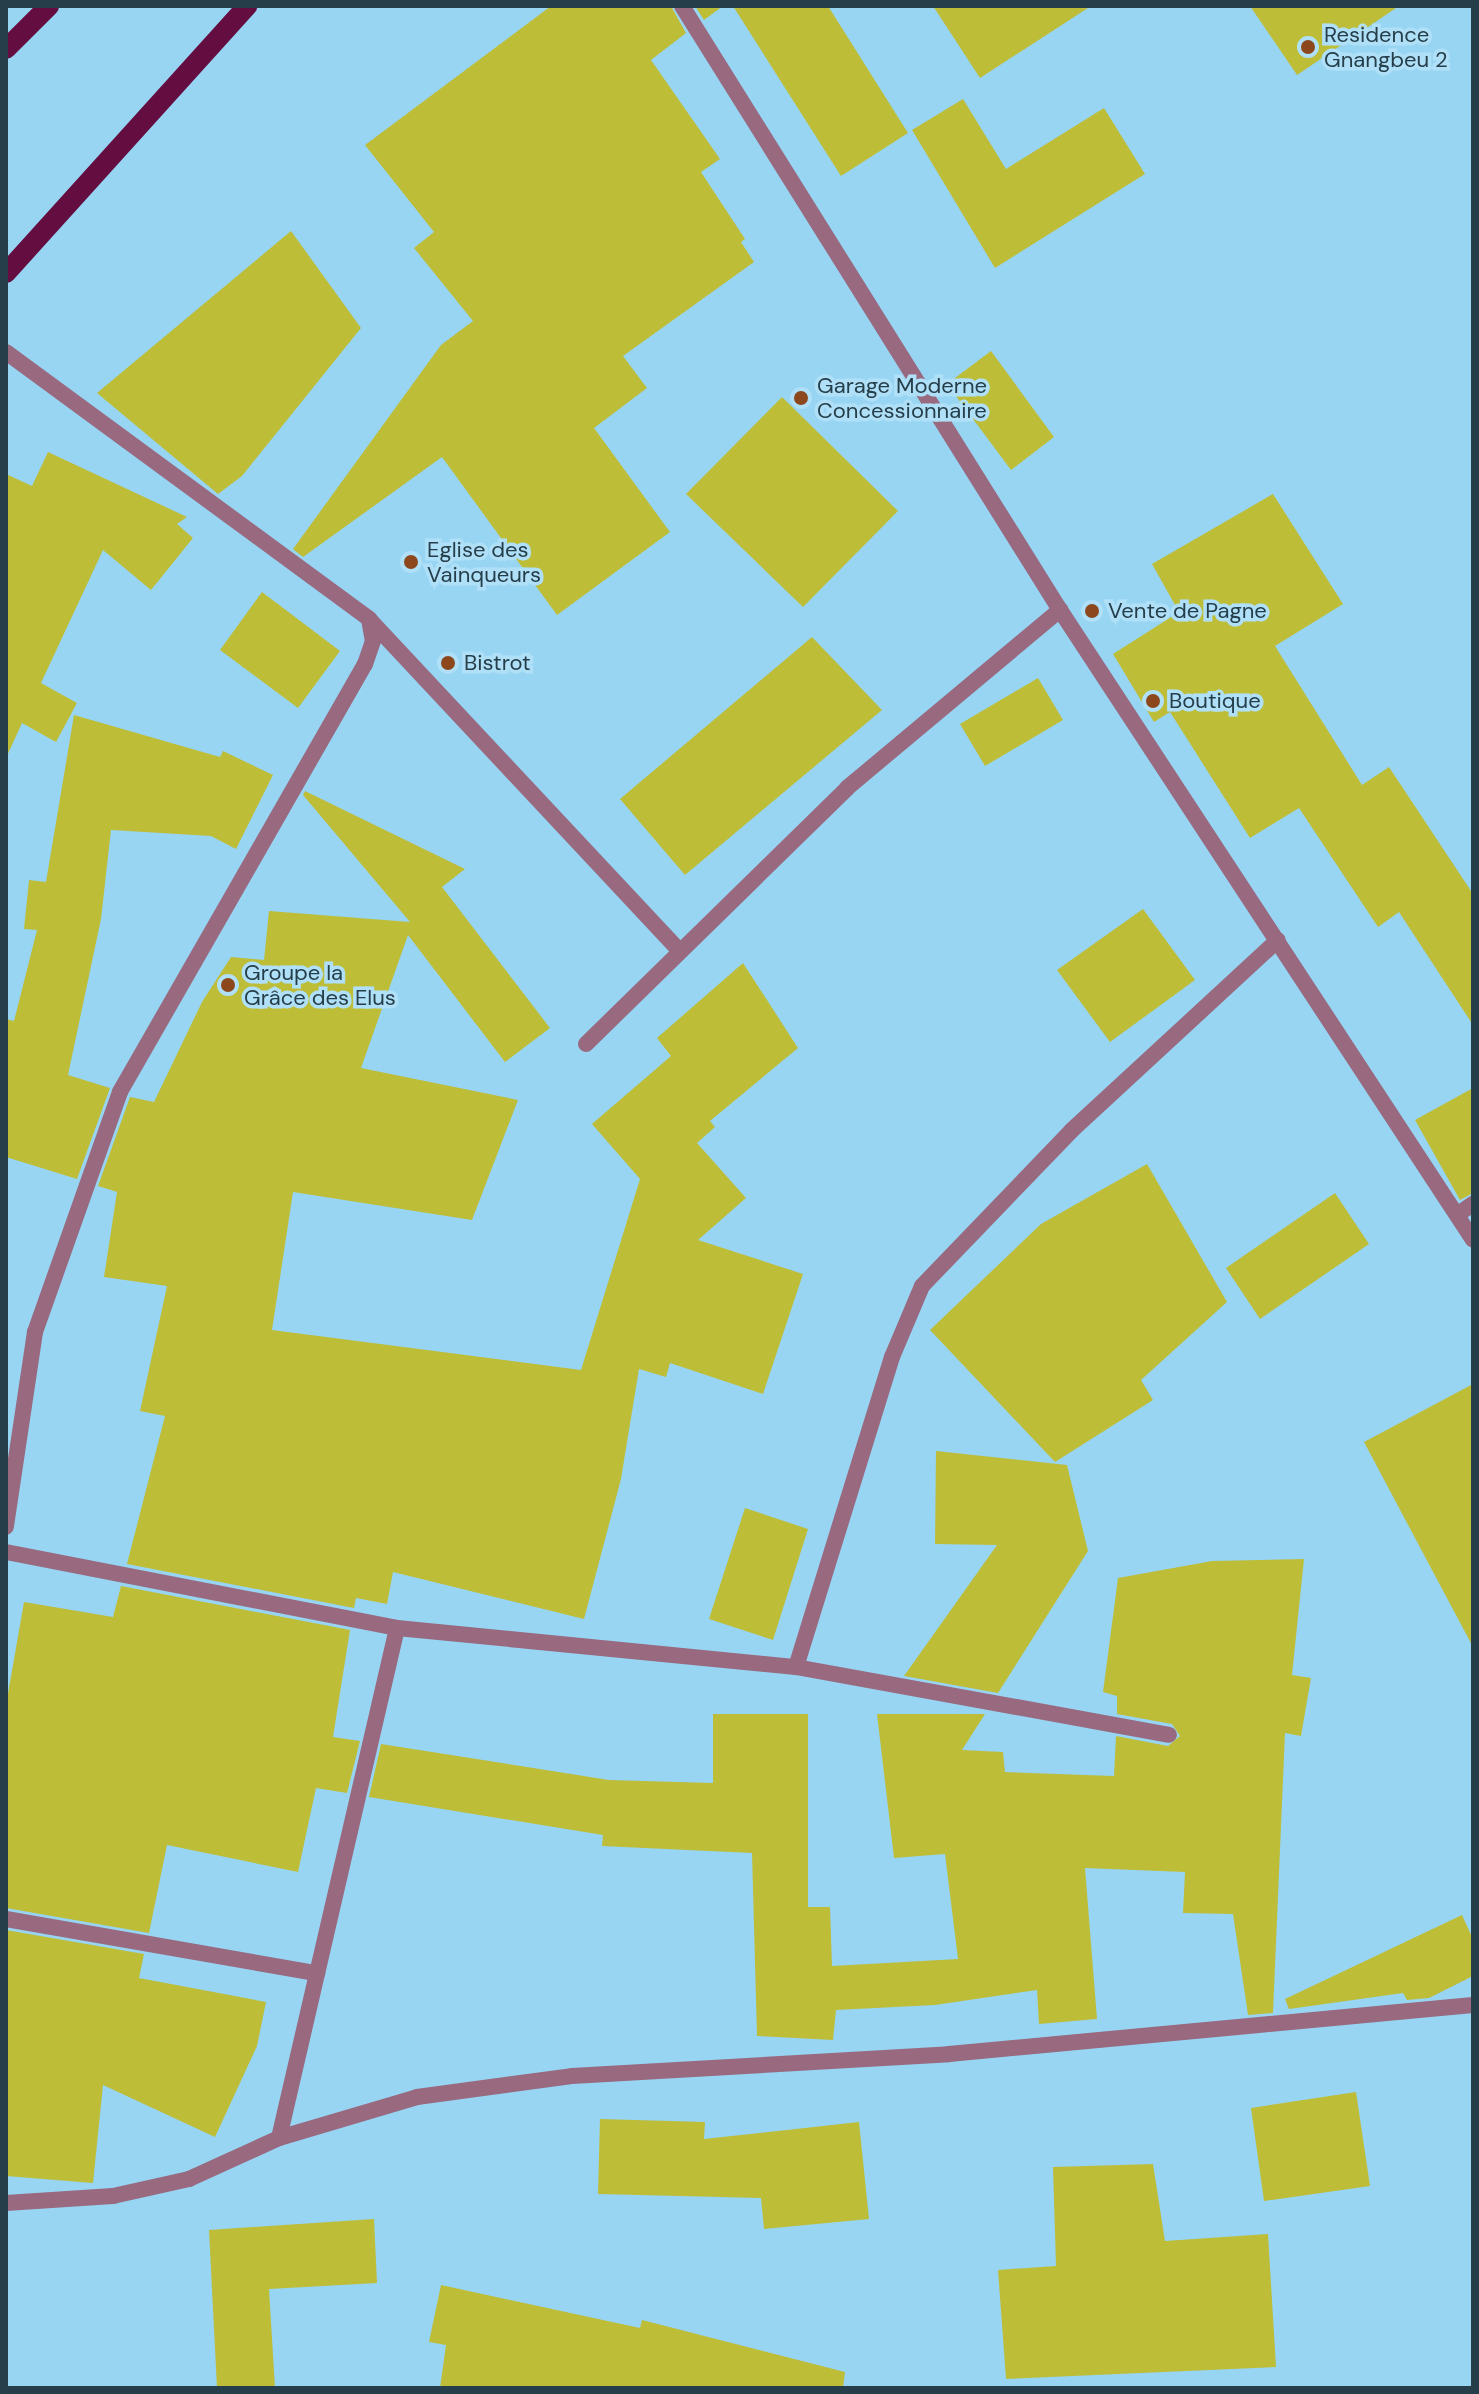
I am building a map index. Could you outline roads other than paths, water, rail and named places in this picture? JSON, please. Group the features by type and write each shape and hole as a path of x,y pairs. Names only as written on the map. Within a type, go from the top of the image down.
{"main road":[{"path":"6,49 49,6"},
{"path":"6,273 247,6"}],"street":[{"path":"682,6 1060,610 1473,1240"},
{"path":"6,352 369,619 678,949"},
{"path":"586,1044 678,949 847,788 1060,610"},
{"path":"6,1527 35,1332 120,1092 365,664 373,641 369,619"},
{"path":"796,1667 892,1357 922,1286 1061,1141 1278,940"},
{"path":"1457,1215 1473,1204"},
{"path":"6,1552 397,1628 796,1667 1169,1735"},
{"path":"279,2138 397,1628"},
{"path":"6,1919 317,1973"},
{"path":"6,2203 113,2196 189,2179 279,2138 417,2097 572,2076 949,2054 1473,2005"}],"place":[{"name":"Residence Gnangbeu 2","path":"1308,47"},
{"name":"Garage Moderne Concessionnaire","path":"801,398"},
{"name":"Eglise des Vainqueurs","path":"411,562"},
{"name":"Vente de Pagne","path":"1092,611"},
{"name":"Bistrot","path":"448,663"},
{"name":"Boutique","path":"1153,701"},
{"name":"Groupe la Grâce des Elus","path":"228,985"}]}
